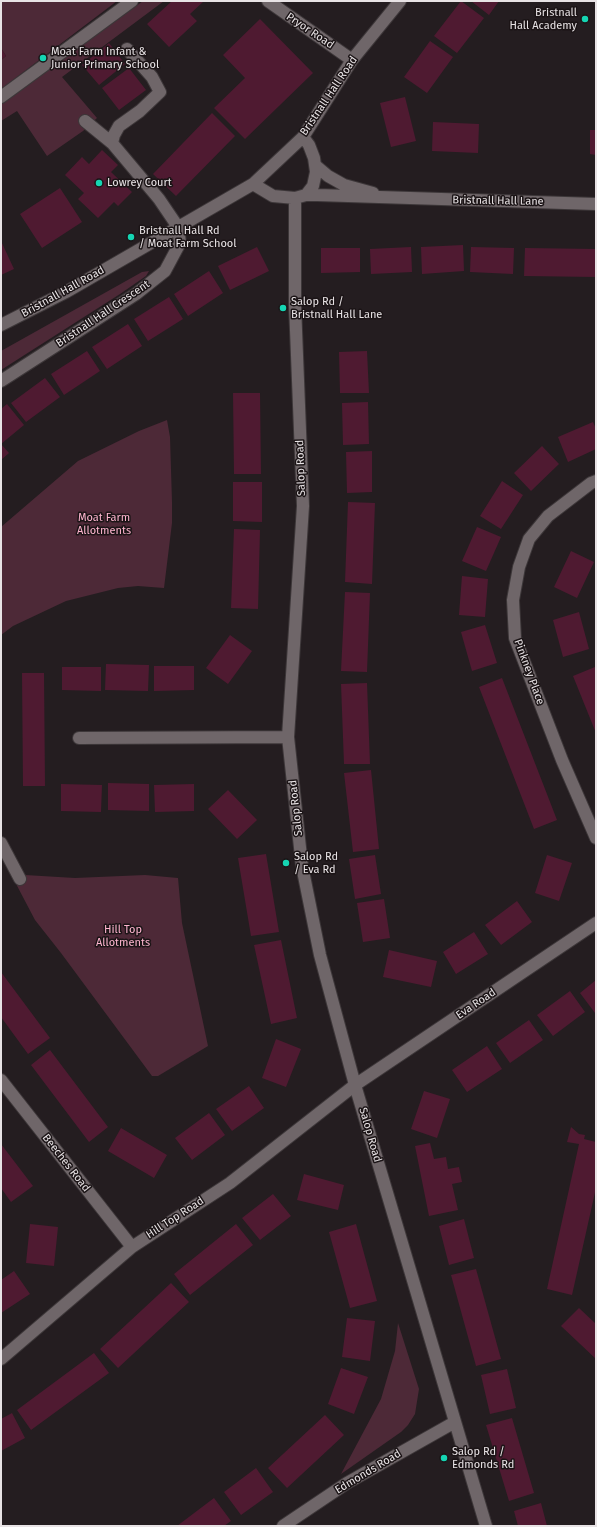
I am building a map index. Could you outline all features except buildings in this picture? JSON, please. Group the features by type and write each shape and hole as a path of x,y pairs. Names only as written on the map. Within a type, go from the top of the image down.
{"street":[{"path":"1,97 132,1"},
{"name":"Pryor Road","path":"268,1 352,60"},
{"name":"Bristnall Hall Road","path":"1,325 25,314 253,184 303,137 352,60 400,1"},
{"path":"112,143 114,134 119,126 140,111 160,92 152,78 127,49"},
{"path":"85,121 112,143 159,199 178,227"},
{"path":"303,137 309,145 315,165"},
{"name":"Salop Road","path":"315,165 316,172 313,186 300,197 295,304 303,506 288,737 302,866 320,955 355,1085 486,1526"},
{"name":"Bristnall Hall Lane","path":"315,165 328,176 344,185 400,199"},
{"name":"Bristnall Hall Lane","path":"253,184 273,196 596,204"},
{"name":"Bristnall Hall Crescent","path":"1,381 136,294 165,271 180,242 178,227"},
{"name":"Pinkney Place","path":"596,481 548,516 529,539 518,567 513,600 515,638 562,760 596,838"},
{"path":"79,738 288,737"},
{"path":"1,843 20,879"},
{"name":"Eva Road","path":"355,1085 596,923"},
{"name":"Beeches Road","path":"1,1080 132,1246"},
{"name":"Hill Top Road","path":"1,1359 132,1246 230,1183 355,1085"},
{"name":"Edmonds Road","path":"283,1526 347,1483 455,1422"}],"green space":[{"path":"1,1 117,1 1,89 1,60 6,56 1,48"},
{"path":"143,1 164,1 62,77 97,118 83,131 47,156 17,111 1,121 1,104"},
{"path":"149,271 146,276 120,294 1,370 1,351 142,272"},
{"name":"Moat Farm Allotments","path":"167,420 170,437 172,523 164,588 138,586 118,588 66,601 13,626 1,635 1,527 78,461 139,431"},
{"name":"Hill Top Allotments","path":"25,875 75,878 145,875 178,878 182,923 208,1046 158,1076 152,1076 35,920 14,880"},
{"path":"398,1323 419,1389 415,1414 408,1425 401,1432 341,1474 381,1399 395,1351"}],"place":[{"name":"Bristnall Hall Academy","path":"585,19"},
{"name":"Moat Farm Infant & Junior Primary School","path":"43,58"},
{"name":"Lowrey Court","path":"99,183"},
{"name":"Bristnall Hall Rd / Moat Farm School","path":"131,237"},
{"name":"Salop Rd / Bristnall Hall Lane","path":"283,308"},
{"name":"Salop Rd / Eva Rd","path":"286,863"},
{"name":"Salop Rd / Edmonds Rd","path":"444,1458"}]}
